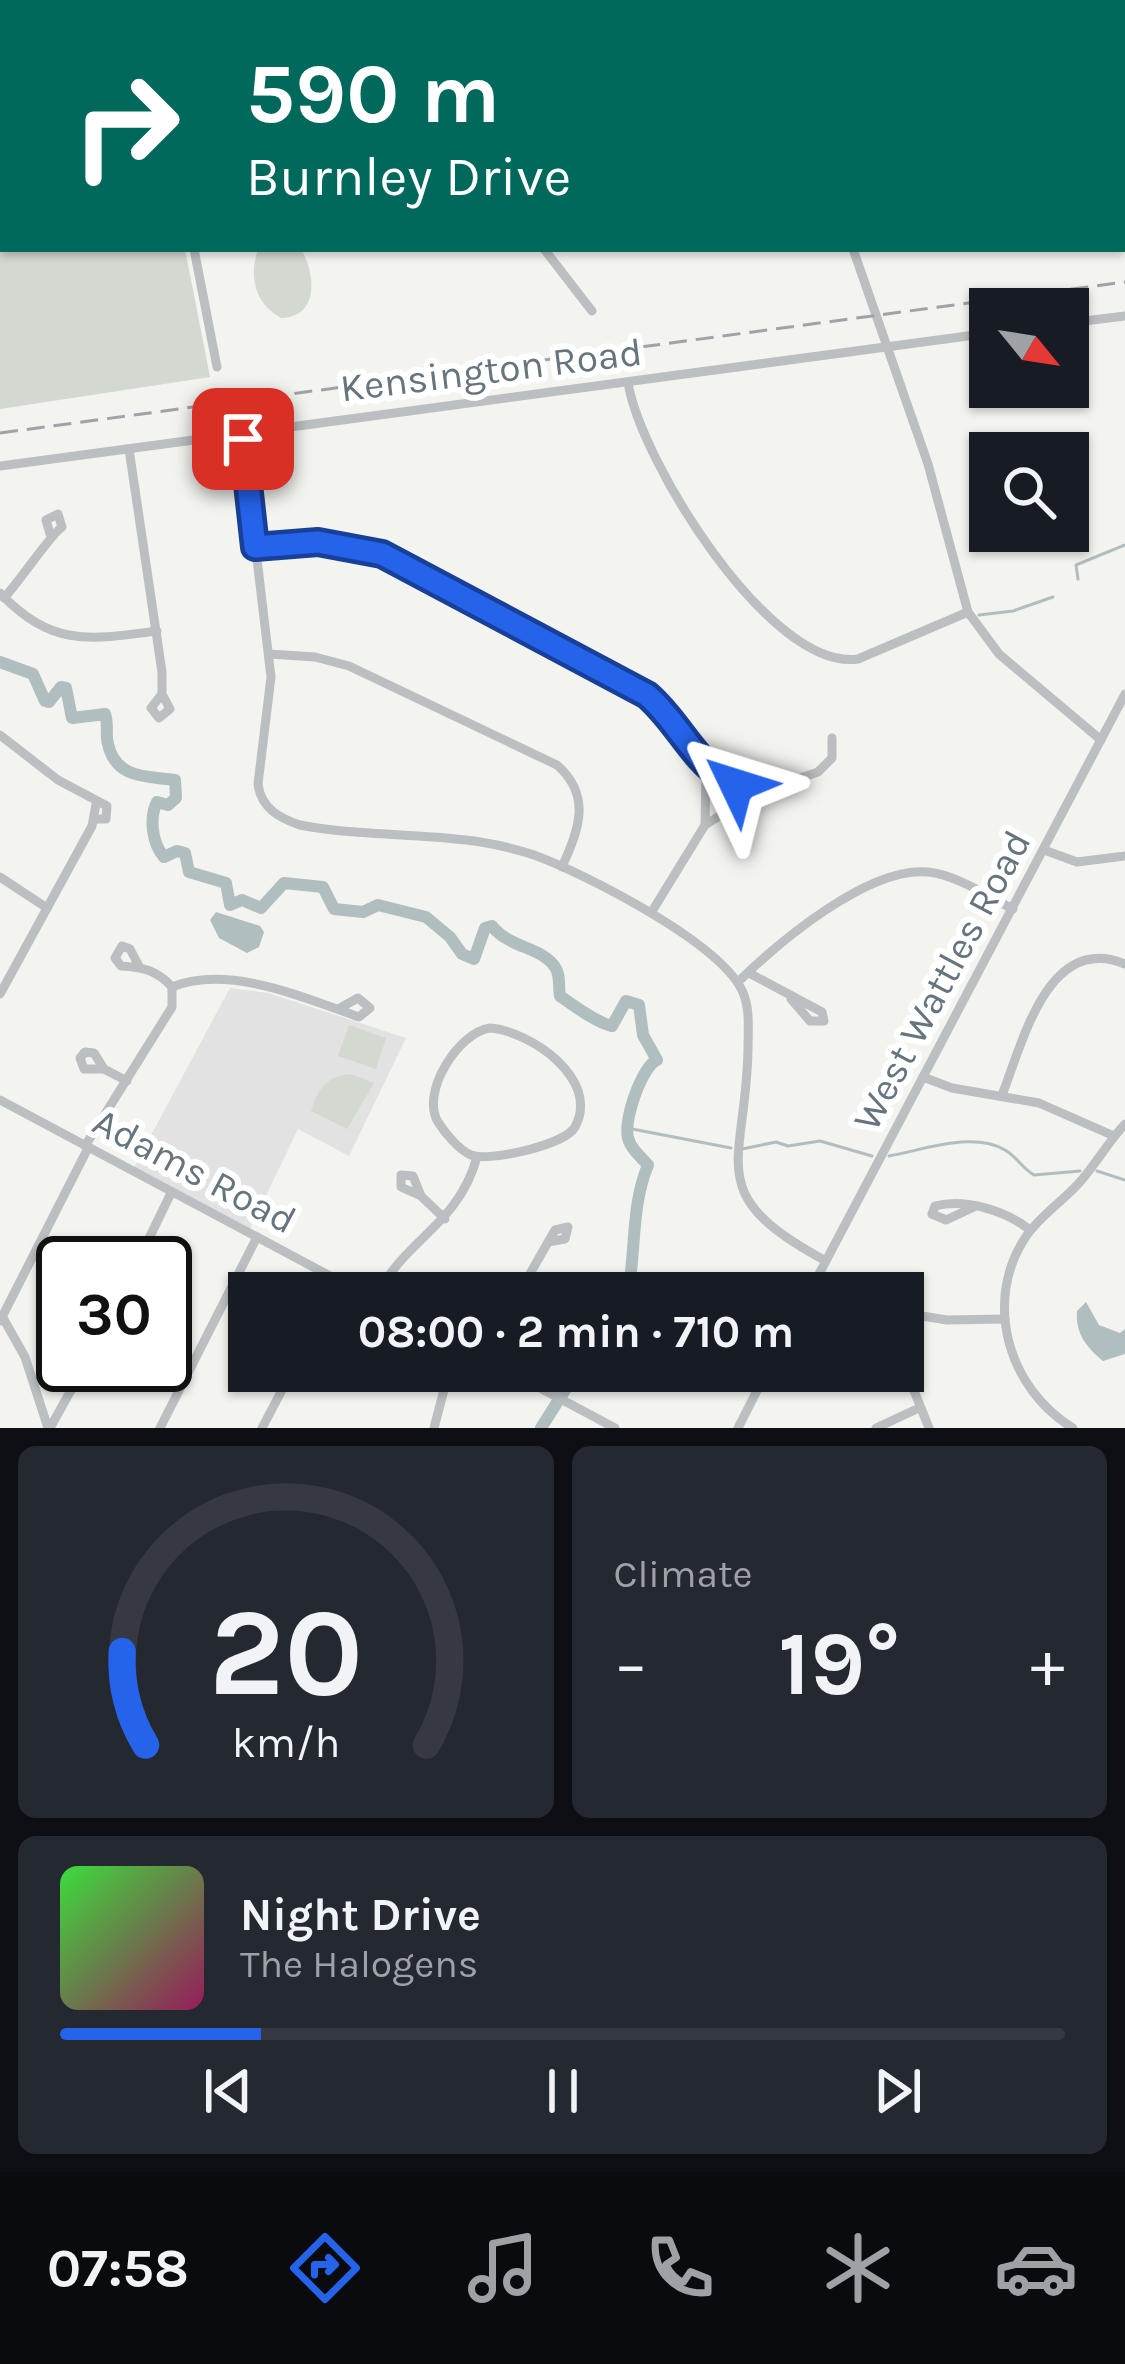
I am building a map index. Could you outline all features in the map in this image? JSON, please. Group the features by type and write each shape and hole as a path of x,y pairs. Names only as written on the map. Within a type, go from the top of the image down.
{"street":[{"path":"195,252 217,367"},
{"path":"546,252 592,311"},
{"path":"854,252 934,484 968,612 999,654 1101,740"},
{"path":"1089,320 1125,316"},
{"name":"Kensington Road","path":"0,466 969,336"},
{"path":"628,382 638,416 702,542 742,588 812,647 839,659 858,659 968,612"},
{"path":"242,433 269,654 269,716 258,784 263,801 276,814 322,829 483,842 562,867 651,913 716,960 738,982 746,1003 748,1037 735,1153 741,1187 768,1226 826,1261"},
{"path":"129,449 162,694"},
{"path":"50,534 36,563 2,596 31,621 62,635 92,639 157,631"},
{"path":"255,547 331,543 396,560 647,695 680,729 706,770 756,793"},
{"path":"269,654 340,662 557,765 570,778 581,806 579,829 562,867"},
{"name":"West Wattles Road","path":"820,1272 1125,694"},
{"path":"0,735 96,804 107,806 109,813 95,820 0,994"},
{"path":"651,913 704,825 756,793 824,769 832,758 832,738"},
{"path":"704,825 706,770"},
{"path":"1044,850 1077,862 1125,856"},
{"path":"738,982 832,908 906,873 943,875 1013,909"},
{"path":"0,877 47,908"},
{"path":"1002,1095 1059,973 1092,957 1125,964"},
{"path":"138,964 172,987 194,981 256,985 338,1010"},
{"path":"748,973 791,999"},
{"path":"49,1428 25,1357 1,1319 86,1147 170,1010 172,987"},
{"path":"500,1028 547,1052 566,1070 578,1098 578,1118 572,1131 556,1143 477,1156 468,1154 442,1127 435,1115 434,1097 465,1038 480,1029 500,1028"},
{"path":"104,1069 127,1081"},
{"path":"923,1077 946,1087 1052,1107 1114,1136"},
{"name":"Adams Road","path":"0,1100 322,1272"},
{"path":"1073,1428 1047,1410 1027,1386 1011,1352 1005,1319 1009,1279 1030,1231 1076,1186 1125,1124"},
{"path":"390,1272 446,1219 477,1156"},
{"path":"150,1236 171,1193"},
{"path":"421,1196 446,1219"},
{"path":"974,1208 1007,1215 1030,1231"},
{"path":"160,1428 257,1237"},
{"path":"531,1272 548,1243"},
{"path":"924,1316 1005,1319"},
{"path":"49,1428 70,1392"},
{"path":"262,1428 281,1392"},
{"path":"434,1428 443,1392"},
{"path":"548,1392 615,1428"},
{"path":"738,1428 756,1392"},
{"path":"915,1392 929,1428"},
{"path":"876,1428 919,1408"}],"shaded area":[{"path":"0,252 186,252 210,377 0,409"},
{"path":"257,252 302,252 310,270 308,302 293,316 281,318 259,297 254,269"},
{"path":"216,912 260,926 264,932 259,947 247,953 219,938 210,920"},
{"path":"230,988 268,993 406,1038 349,1156 298,1129 250,1229 134,1167"},
{"path":"349,1025 386,1038 376,1069 338,1056"},
{"path":"351,1074 374,1083 347,1129 311,1111 324,1085"},
{"path":"1086,1302 1099,1325 1120,1333 1125,1329 1125,1354 1103,1361 1087,1345 1077,1319 1077,1311"}],"waterway":[{"path":"1078,579 1076,565 1125,545"},
{"path":"979,615 1013,611 1053,597"},
{"path":"0,662 33,674 45,701 66,688 72,718 105,714 112,756 126,770 175,780 176,798 168,805 157,802 155,808 157,845 164,857 185,853 189,872 226,883 230,905 242,900 261,908 284,883 323,887 334,909 363,912 378,905 426,917 462,954 474,959 485,928 492,926 549,960 558,974 560,996 593,1018 612,1026 626,1001 639,1005 643,1035 657,1060 640,1083 628,1121 630,1144 648,1165 636,1212 630,1272"},
{"path":"627,1128 731,1148"},
{"path":"742,1149 820,1141 872,1156"},
{"path":"889,1156 978,1142 1005,1150 1034,1175 1080,1171"},
{"path":"1097,1171 1125,1180"},
{"path":"541,1428 564,1392"}],"railway":[{"path":"0,433 1125,282"}],"route":[{"path":"243,439 255,547 331,543 396,560 647,695 680,729 706,770 736,785"}]}
